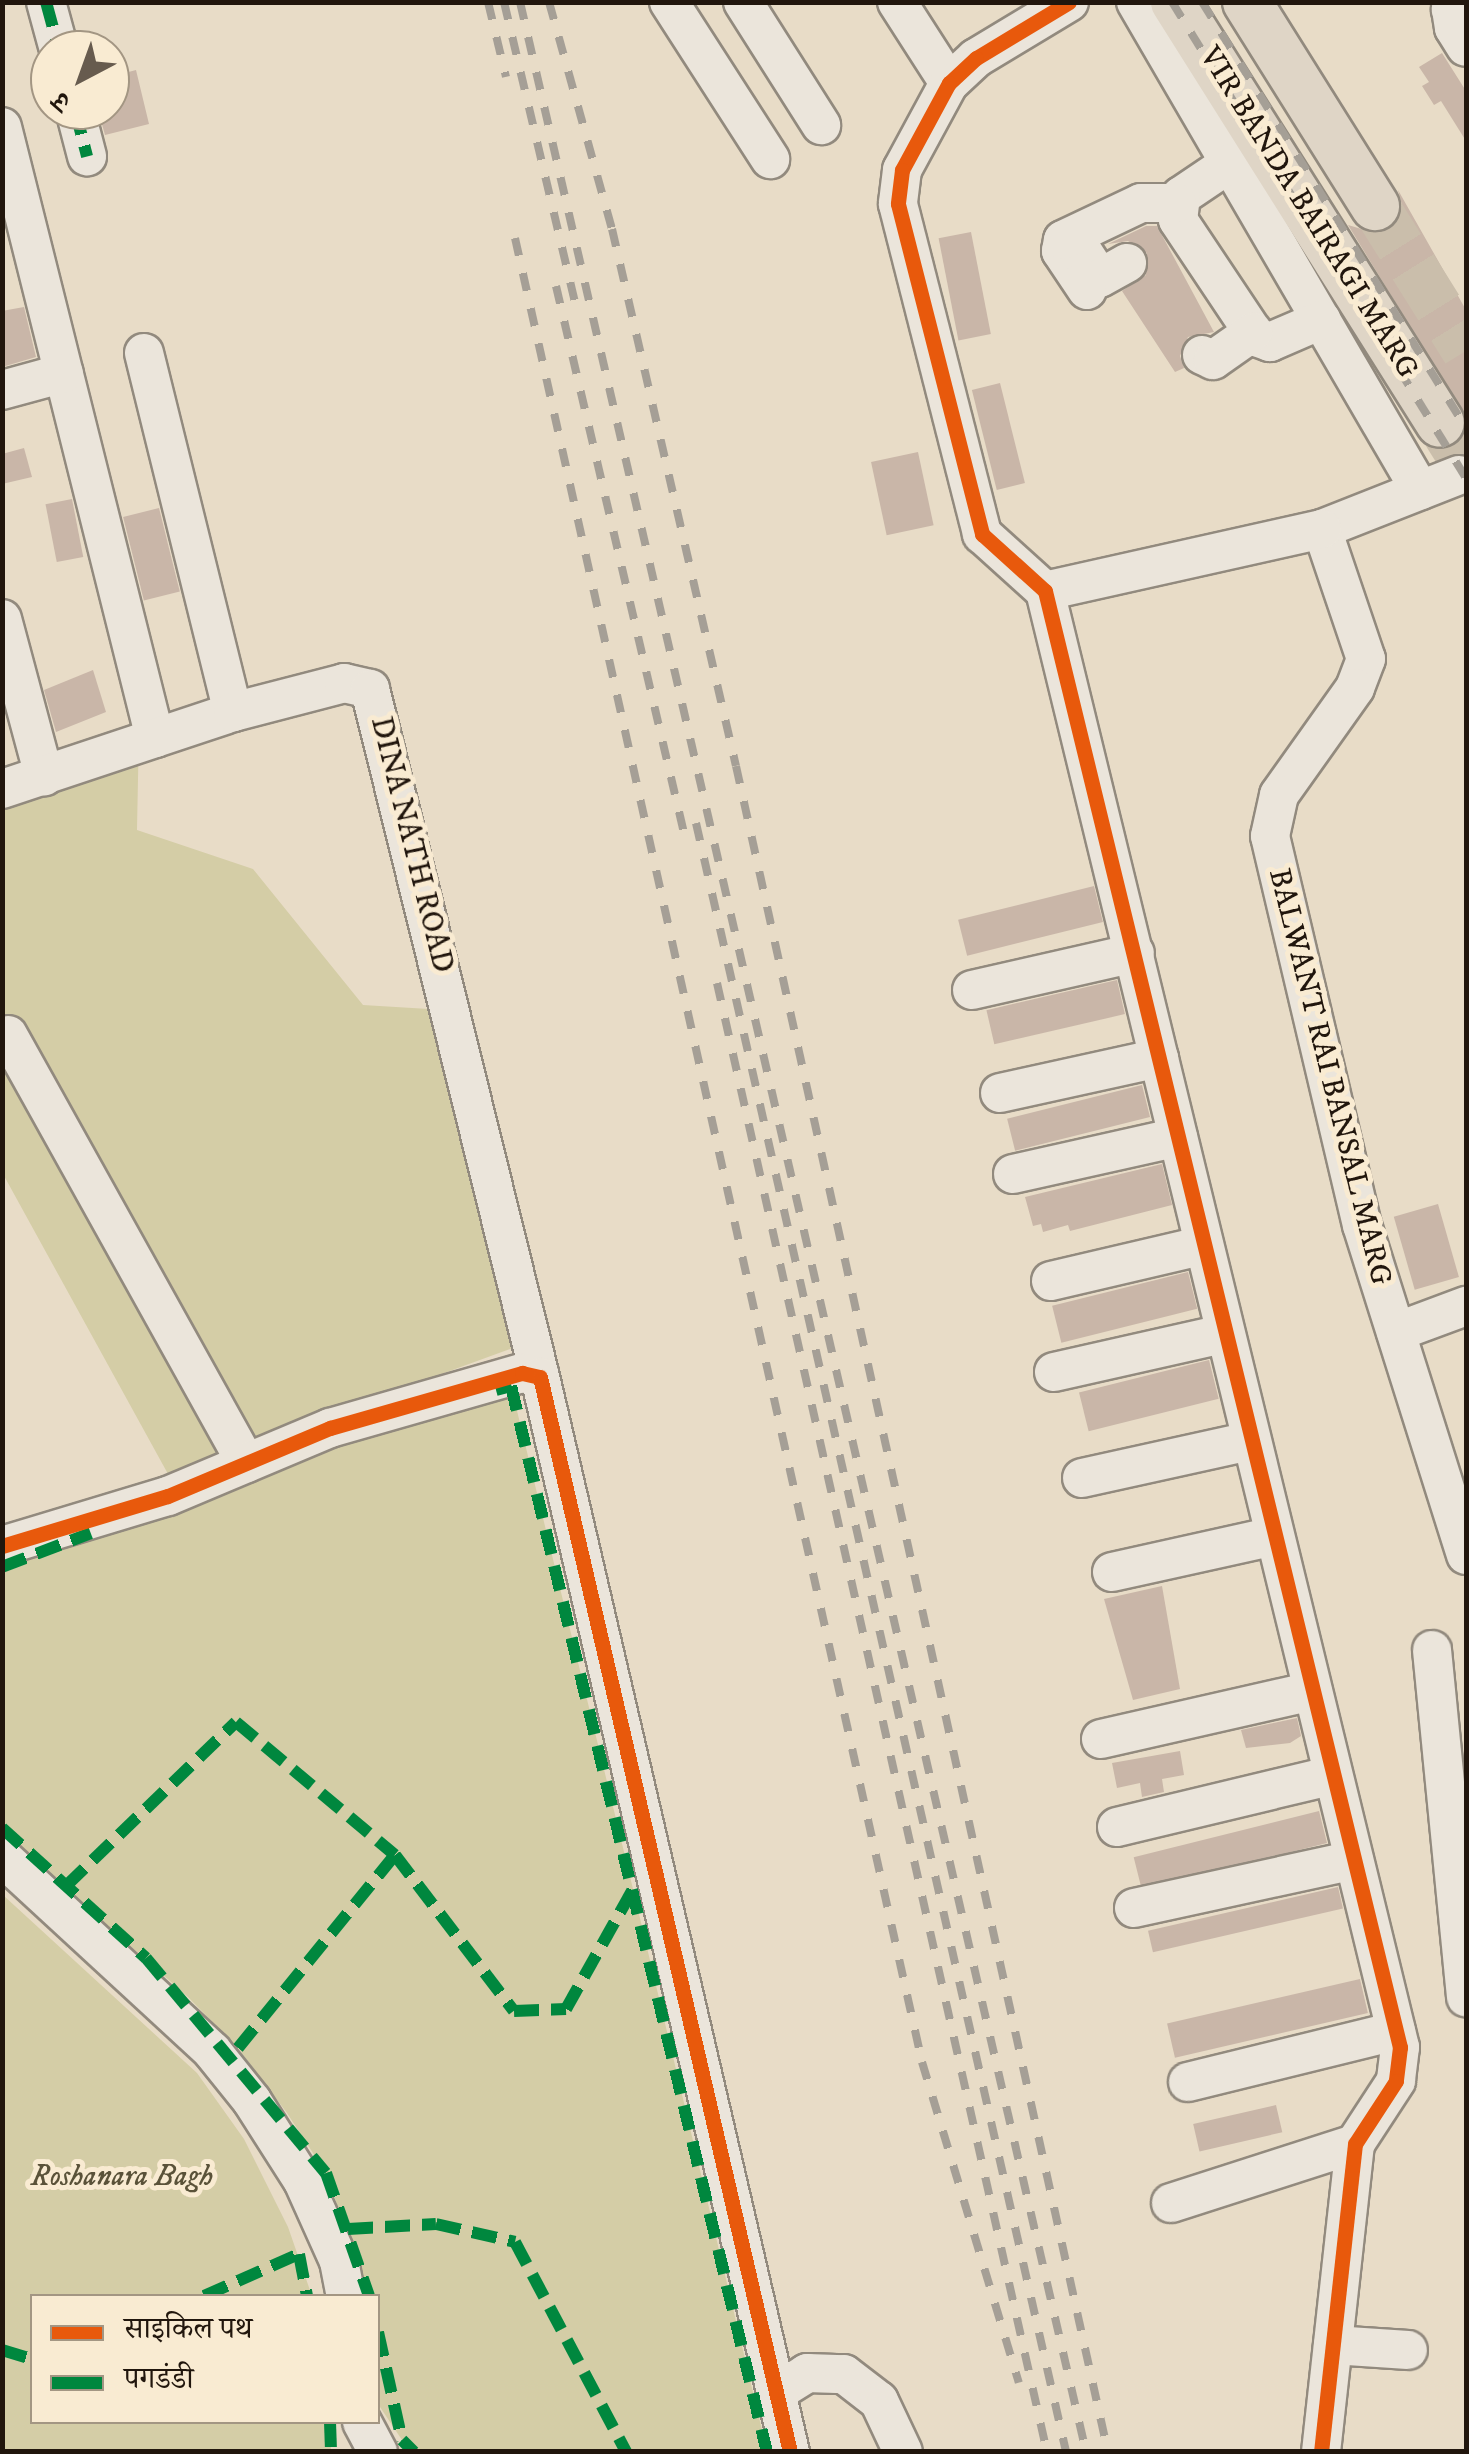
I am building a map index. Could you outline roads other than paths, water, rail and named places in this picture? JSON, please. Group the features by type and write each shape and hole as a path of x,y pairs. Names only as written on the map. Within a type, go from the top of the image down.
{"main road":[{"name":"VIR BANDA BAIRAGI MARG","path":"1175,2 1440,424"},
{"name":"VIR BANDA BAIRAGI MARG","path":"1248,2 1375,206"}],"street":[{"path":"46,2 54,30"},
{"path":"669,2 770,159"},
{"path":"743,2 820,125"},
{"path":"897,2 949,83"},
{"path":"1070,2 976,58 949,83 902,170 898,204 982,534 1045,591 1135,953 1223,1334 1396,2031 1396,2080 1355,2144 1321,2452"},
{"path":"1136,2 1420,490"},
{"path":"1458,2 1452,9 1454,28 1466,47"},
{"path":"2,127 155,738"},
{"path":"80,130 87,156"},
{"path":"1086,290 1061,251 1072,234 1141,204 1177,203 1230,164"},
{"path":"1177,203 1178,220 1253,332 1270,342 1321,320"},
{"path":"1072,234 1100,278 1127,263"},
{"path":"1202,355 1213,360 1253,332"},
{"path":"144,354 233,712"},
{"path":"2,390 64,373"},
{"path":"1045,591 1322,529 1459,475"},
{"name":"BALWANT RAI BANSAL MARG","path":"1322,529 1366,659 1355,688 1279,795 1271,848 1362,1225 1466,1555"},
{"path":"2,619 44,776"},
{"name":"DINA NATH ROAD","path":"2,789 233,712 344,683 370,690 376,700 540,1377 790,2452"},
{"path":"972,990 1135,953"},
{"path":"8,1035 246,1463"},
{"path":"1000,1094 1159,1058"},
{"path":"1013,1174 1178,1138"},
{"path":"1050,1281 1204,1245"},
{"path":"1396,1332 1466,1306"},
{"path":"1054,1372 1223,1334"},
{"path":"2,1546 168,1496 330,1428 522,1373 540,1377"},
{"path":"1082,1478 1250,1441"},
{"path":"1112,1572 1274,1536"},
{"path":"1432,1650 1466,1997"},
{"path":"1102,1738 1313,1691"},
{"path":"1117,1828 1333,1775"},
{"path":"2,1857 212,2052 252,2101 304,2181 339,2262 346,2294"},
{"path":"1134,1908 1354,1860"},
{"path":"1188,2082 1396,2031"},
{"path":"1172,2202 1355,2144"},
{"path":"1333,2345 1408,2350"},
{"path":"777,2392 807,2373 844,2374 879,2402 903,2452"},
{"path":"363,2424 378,2452"}],"tunnel":[{"path":"1375,206 1466,351"},
{"path":"1440,423 1466,465"}],"railway":[{"path":"488,2 506,77"},
{"path":"504,2 576,307"},
{"path":"520,2 1086,2452"},
{"path":"549,2 612,229 736,766 1108,2452"},
{"path":"1172,2 1466,478"},
{"path":"1202,2 1466,428"},
{"path":"515,238 922,2062 1019,2383"},
{"path":"556,286 687,846"},
{"path":"696,823 1066,2452"},
{"path":"717,983 1047,2452"}],"park label":[{"name":"Roshanara Bagh","path":"122,2177"}]}
